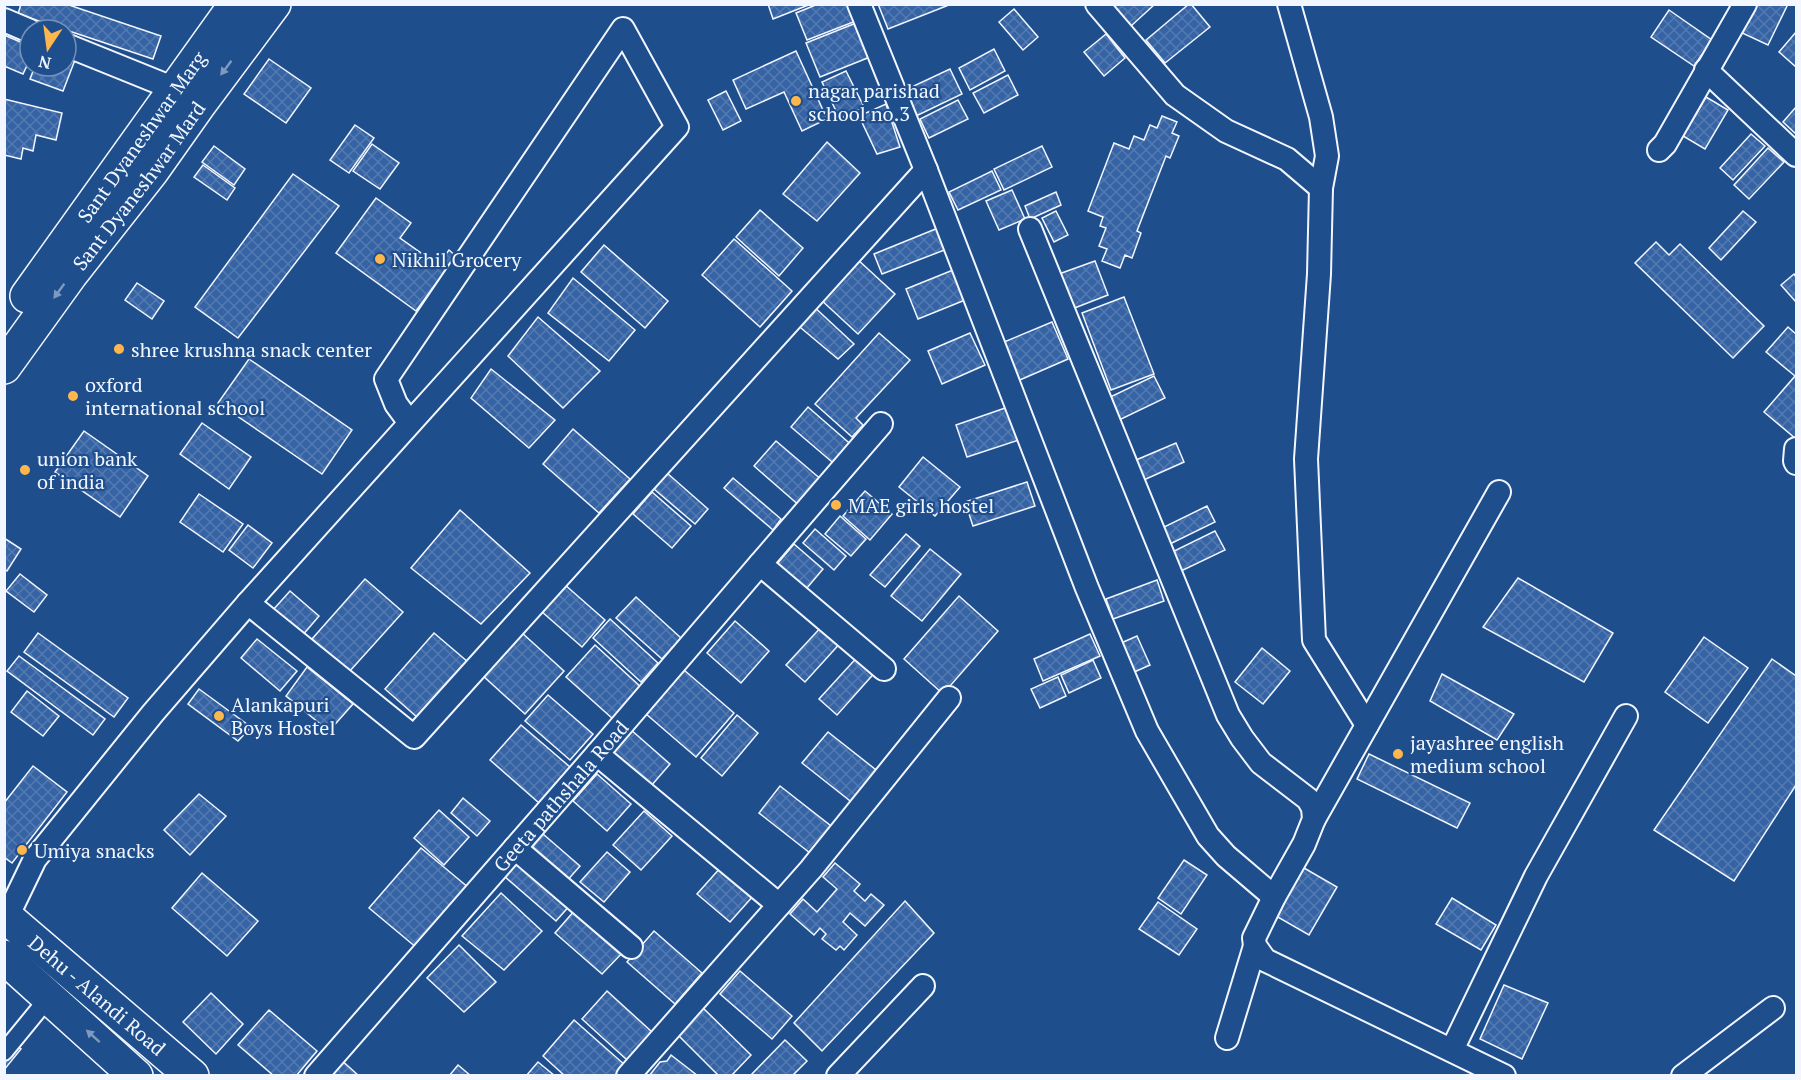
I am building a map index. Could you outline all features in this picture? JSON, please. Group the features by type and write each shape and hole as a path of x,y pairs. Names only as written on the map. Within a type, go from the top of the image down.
{"main road":[{"path":"233,14 274,4"},
{"name":"Sant Dyaneshwar Marg","path":"8,346 187,98 233,14"},
{"name":"Dehu - Alandi Road","path":"6,916 192,1076"},
{"name":"Dehu - Alandi Road","path":"4,957 136,1076"}],"street":[{"path":"859,4 926,170 1087,588 1147,731 1208,836 1226,856 1274,897"},
{"path":"1098,4 1175,96 1226,131 1287,159 1321,188"},
{"path":"1289,4 1321,117 1327,156 1321,188 1319,274 1306,459 1314,640 1367,725"},
{"path":"1659,150 1665,144 1745,4"},
{"path":"4,20 18,26"},
{"path":"6,916 35,859 153,713 248,603 677,127 623,29 386,379 396,404 410,423"},
{"path":"78,50 187,98"},
{"path":"1706,70 1797,155"},
{"path":"248,603 414,737 926,170"},
{"path":"1030,229 1228,715 1261,763 1308,798 1313,808 1314,819"},
{"name":"Geeta pathshala Road","path":"316,1076 881,424"},
{"path":"1797,449 1795,461 1797,463"},
{"path":"1227,1038 1255,946 1254,938 1274,897 1304,844 1314,819 1500,492"},
{"path":"760,564 884,669"},
{"path":"628,1076 811,869 949,698"},
{"path":"1452,1050 1536,876 1626,716"},
{"path":"597,754 779,905"},
{"path":"515,848 631,947"},
{"path":"1255,946 1265,960 1504,1076"},
{"path":"838,1076 923,986"},
{"path":"4,1052 49,997"},
{"path":"1683,1076 1773,1008"}],"building":[{"path":"21,4 66,4 161,36 153,59 78,34 78,18 30,18 18,14"},
{"path":"768,4 811,4 773,19"},
{"path":"818,4 855,4 861,19 807,40 796,13"},
{"path":"878,4 948,4 949,5 888,29"},
{"path":"1112,4 1155,4 1131,26"},
{"path":"1189,4 1210,27 1165,63 1146,40"},
{"path":"1754,4 1788,4 1768,45 1740,32"},
{"path":"1014,9 1038,37 1023,50 999,22"},
{"path":"1669,10 1712,40 1694,66 1651,37"},
{"path":"861,21 875,55 820,77 806,43"},
{"path":"1796,32 1796,67 1779,52"},
{"path":"1106,34 1125,58 1104,76 1084,52"},
{"path":"4,35 18,41 18,72 4,66"},
{"path":"994,49 1005,71 970,90 959,68"},
{"path":"796,51 827,119 802,131 784,92 746,109 733,80"},
{"path":"269,59 311,88 286,123 244,94"},
{"path":"950,69 962,94 916,116 903,91"},
{"path":"846,71 864,107 840,119 822,82"},
{"path":"1008,75 1018,95 984,113 973,93"},
{"path":"30,78 68,78 63,91"},
{"path":"726,91 741,121 723,130 708,100"},
{"path":"1706,97 1728,110 1705,149 1683,136"},
{"path":"4,99 62,113 56,140 36,135 33,151 23,148 21,159 4,155"},
{"path":"958,100 968,119 929,138 920,119"},
{"path":"886,104 900,147 877,154 859,116"},
{"path":"1796,107 1796,134 1783,122"},
{"path":"1162,116 1177,122 1172,133 1179,136 1170,158 1166,156 1137,231 1141,233 1132,258 1125,255 1120,268 1102,261 1107,249 1099,246 1106,228 1100,226 1103,217 1088,211 1114,143 1129,149 1134,136 1144,140 1150,125 1157,128"},
{"path":"355,125 374,138 349,173 330,160"},
{"path":"1751,134 1765,146 1733,180 1720,168"},
{"path":"827,142 860,173 817,221 783,194"},
{"path":"372,144 399,163 380,189 353,171"},
{"path":"214,146 245,169 234,185 202,162"},
{"path":"1042,146 1052,167 1004,190 994,169"},
{"path":"1768,148 1784,162 1749,199 1734,185"},
{"path":"203,165 235,188 227,200 194,177"},
{"path":"992,171 1001,190 958,210 949,192"},
{"path":"293,174 339,206 238,338 195,307"},
{"path":"1012,190 1025,219 999,230 986,201"},
{"path":"1056,192 1061,205 1030,219 1025,206"},
{"path":"376,198 411,223 400,238 438,265 449,250 456,256 416,311 336,253"},
{"path":"760,210 803,248 779,276 736,237"},
{"path":"1056,211 1068,235 1054,242 1042,218"},
{"path":"1743,211 1756,222 1721,260 1709,248"},
{"path":"938,228 947,249 882,274 874,254"},
{"path":"734,239 792,291 760,327 702,275"},
{"path":"1656,242 1669,255 1680,244 1764,326 1733,358 1635,263"},
{"path":"604,245 668,301 645,328 581,272"},
{"path":"856,258 895,294 858,334 819,298"},
{"path":"1095,261 1108,295 1072,309 1059,274"},
{"path":"958,268 970,298 918,319 906,289"},
{"path":"1794,274 1796,277 1796,302 1781,285"},
{"path":"573,278 635,330 609,361 548,313"},
{"path":"137,283 164,301 152,319 125,300"},
{"path":"1124,297 1154,374 1111,390 1082,313"},
{"path":"811,304 854,344 838,359 795,323"},
{"path":"538,317 600,371 563,408 508,356"},
{"path":"1052,322 1068,359 1013,383 997,345"},
{"path":"1788,327 1796,334 1796,439 1764,412 1795,376 1766,352"},
{"path":"879,333 910,360 856,418 863,425 852,437 815,404"},
{"path":"970,333 985,365 942,384 928,351"},
{"path":"249,359 352,430 322,474 218,403"},
{"path":"491,369 555,420 529,448 471,398"},
{"path":"1154,376 1165,398 1117,421 1106,399"},
{"path":"1011,406 1022,439 967,457 956,425"},
{"path":"808,407 855,448 838,467 791,427"},
{"path":"202,423 251,457 229,489 180,454"},
{"path":"573,429 630,479 599,513 543,464"},
{"path":"84,431 148,476 120,517 55,472"},
{"path":"776,441 823,481 801,507 754,466"},
{"path":"1176,443 1184,462 1137,483 1129,463"},
{"path":"923,457 960,487 935,516 899,487"},
{"path":"667,473 708,509 695,524 654,489"},
{"path":"733,478 781,519 773,530 724,488"},
{"path":"1027,482 1035,506 973,526 965,502"},
{"path":"865,491 892,514 870,540 843,516"},
{"path":"652,492 691,526 672,548 633,514"},
{"path":"199,494 243,524 223,552 180,522"},
{"path":"1207,506 1215,522 1170,544 1162,528"},
{"path":"460,510 530,573 481,624 411,568"},
{"path":"840,516 866,539 851,556 825,534"},
{"path":"248,525 272,543 253,568 229,550"},
{"path":"815,529 846,556 834,570 803,543"},
{"path":"1215,531 1225,550 1179,572 1170,553"},
{"path":"906,534 920,546 885,587 870,575"},
{"path":"4,538 21,549 7,571 4,569"},
{"path":"794,544 823,569 801,595 772,570"},
{"path":"930,549 961,574 922,621 891,596"},
{"path":"20,574 47,595 34,612 6,591"},
{"path":"1518,578 1613,633 1584,682 1483,627"},
{"path":"365,579 403,612 349,672 312,639"},
{"path":"1157,580 1164,601 1113,619 1106,599"},
{"path":"564,584 605,620 582,647 541,611"},
{"path":"290,591 319,616 302,636 273,610"},
{"path":"959,596 998,631 943,694 904,659"},
{"path":"636,597 681,638 662,659 616,618"},
{"path":"610,619 658,663 641,682 593,638"},
{"path":"735,621 769,651 741,683 707,653"},
{"path":"824,624 843,640 805,682 786,665"},
{"path":"521,632 564,671 525,714 482,675"},
{"path":"38,633 128,698 114,717 24,652"},
{"path":"434,633 468,662 418,718 385,689"},
{"path":"1090,634 1100,656 1043,681 1034,659"},
{"path":"1137,636 1150,665 1132,673 1119,644"},
{"path":"1704,637 1748,668 1708,723 1665,692"},
{"path":"257,639 297,671 280,691 241,658"},
{"path":"595,645 642,688 613,719 566,677"},
{"path":"1262,648 1290,671 1263,704 1235,682"},
{"path":"861,653 878,669 837,715 819,699"},
{"path":"19,656 105,719 93,735 7,671"},
{"path":"1772,659 1796,676 1796,785 1734,881 1654,830"},
{"path":"1093,660 1101,678 1069,693 1061,675"},
{"path":"307,667 353,704 329,731 286,696"},
{"path":"684,670 734,713 696,757 646,714"},
{"path":"1442,674 1514,714 1497,740 1430,701"},
{"path":"1058,677 1066,696 1040,708 1031,689"},
{"name":"Alankapuri Boys Hostel","path":"199,689 251,727 238,741 188,704"},
{"path":"27,691 59,716 43,736 11,712"},
{"path":"548,695 593,734 570,760 525,721"},
{"path":"737,715 758,733 722,776 701,758"},
{"path":"521,725 570,767 539,803 490,760"},
{"path":"630,729 670,764 651,786 611,751"},
{"path":"828,732 880,773 854,804 802,763"},
{"path":"1369,754 1470,803 1457,828 1357,779"},
{"path":"33,766 67,792 12,863 4,857 4,803"},
{"path":"597,774 631,804 607,831 573,801"},
{"path":"780,786 831,826 810,853 759,813"},
{"path":"199,794 226,816 190,855 164,830"},
{"path":"463,798 490,821 477,836 451,813"},
{"path":"439,810 469,837 444,865 414,838"},
{"path":"644,811 672,836 641,870 613,845"},
{"path":"543,834 580,866 565,883 528,852"},
{"path":"421,848 469,888 417,948 369,908"},
{"path":"607,852 630,872 604,902 580,882"},
{"path":"520,859 572,903 556,921 504,876"},
{"path":"1184,860 1207,875 1181,914 1158,898"},
{"path":"835,863 860,884 854,891 865,901 871,894 884,905 865,926 850,913 843,922 857,935 844,950 840,946 836,950 822,939 826,934 820,928 814,935 790,914 803,899 817,912 837,889 823,877"},
{"path":"721,867 754,895 730,922 697,894"},
{"path":"1304,868 1337,887 1309,935 1276,916"},
{"path":"202,873 258,921 227,956 172,908"},
{"path":"501,893 542,931 504,970 462,936"},
{"path":"1452,898 1496,925 1481,950 1436,924"},
{"path":"905,901 934,933 822,1051 794,1023"},
{"path":"1158,902 1197,929 1179,955 1139,929"},
{"path":"575,910 624,951 602,974 555,933"},
{"path":"654,931 702,973 675,1004 627,962"},
{"path":"459,945 496,982 464,1012 427,978"},
{"path":"740,971 792,1016 772,1039 720,994"},
{"path":"1504,985 1548,1003 1522,1059 1480,1039"},
{"path":"607,991 652,1032 627,1060 582,1019"},
{"path":"211,993 243,1024 216,1054 183,1022"},
{"path":"702,1007 751,1055 731,1076 719,1076 676,1033"},
{"path":"269,1010 317,1051 296,1076 274,1076 238,1045"},
{"path":"574,1020 626,1066 618,1076 565,1076 543,1056"},
{"path":"4,1037 21,1049 4,1070"},
{"path":"785,1040 807,1061 792,1076 750,1076"},
{"path":"671,1055 698,1076 649,1076 660,1062 667,1061"},
{"path":"339,1058 359,1076 324,1076"},
{"path":"538,1062 555,1076 526,1076"},
{"path":"458,1065 471,1076 449,1076"}],"place":[{"name":"nagar parishad school no.3","path":"796,101"},
{"name":"Nikhil Grocery","path":"380,259"},
{"name":"shree krushna snack center","path":"119,349"},
{"name":"oxford international school","path":"73,396"},
{"name":"union bank of india","path":"25,470"},
{"name":"MAE girls hostel","path":"836,505"},
{"name":"Alankapuri Boys Hostel","path":"219,716"},
{"name":"jayashree english medium school","path":"1398,754"},
{"name":"Umiya snacks","path":"22,850"}]}
